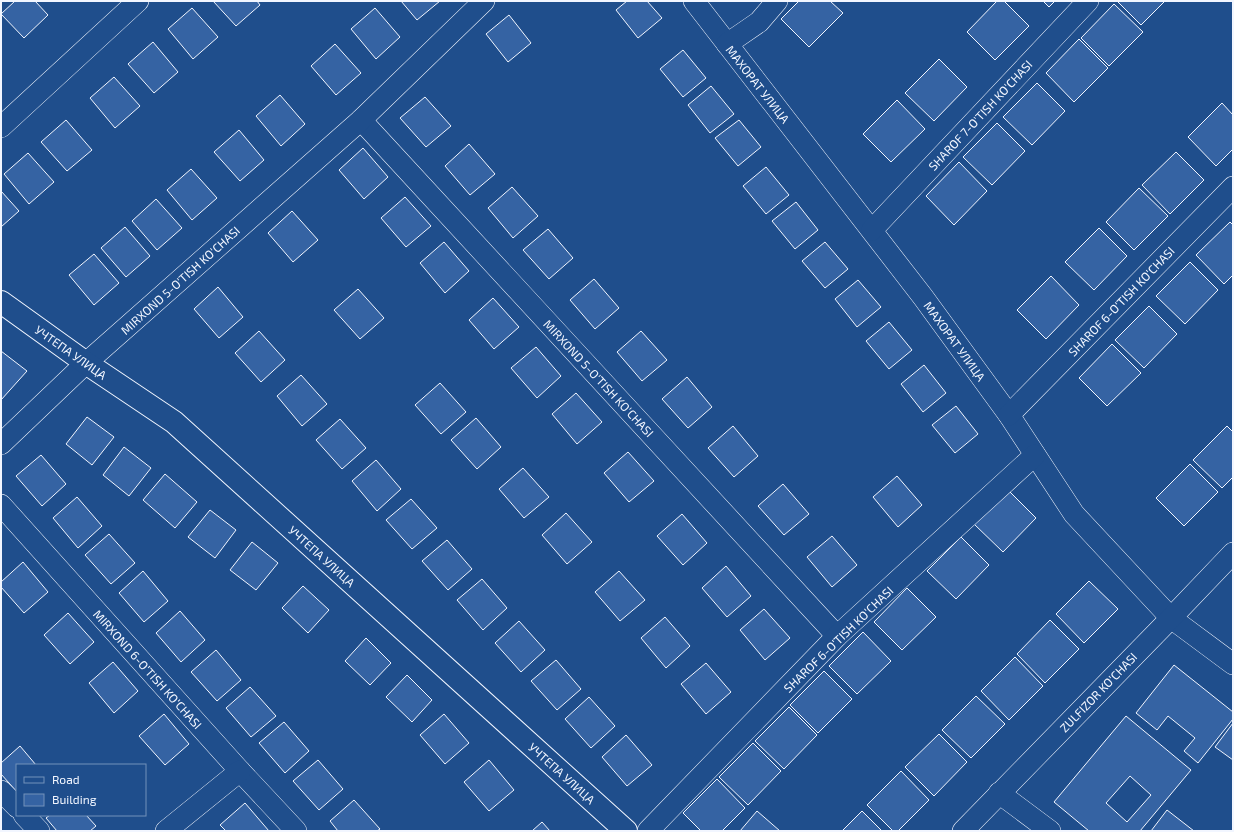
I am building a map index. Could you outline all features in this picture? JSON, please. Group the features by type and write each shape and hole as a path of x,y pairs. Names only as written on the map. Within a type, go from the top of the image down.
{"street":[{"path":"1,127 138,1"},
{"name":"MIRXOND 5-O'TISH KO'CHASI","path":"1,444 86,363 361,120 484,1"},
{"name":"МАХОРАТ УЛИЦА","path":"694,1 923,296 1009,415 1074,514 1171,618 1233,664"},
{"path":"727,44 759,22 777,1"},
{"name":"SHAROF 7-O'TISH KO'CHASI","path":"872,230 1088,1"},
{"name":"MIRXOND 5-O'TISH KO'CHASI","path":"361,120 837,636"},
{"name":"SHAROF 6-O'TISH KO'CHASI","path":"1009,415 1233,187"},
{"name":"УЧТЕПА УЛИЦА","path":"1,302 86,363 174,422 626,831"},
{"name":"SHAROF 6-O'TISH KO'CHASI","path":"648,831 837,636 1035,455"},
{"name":"MIRXOND 6-O'TISH KO'CHASI","path":"1,505 240,771 296,831"},
{"name":"ZULFIZOR KO'CHASI","path":"962,831 1171,618 1233,552"},
{"path":"166,831 240,771"},
{"path":"1,791 16,807"},
{"path":"999,793 1050,831"},
{"path":"25,816 39,831"}],"building":[{"path":"15,1 35,1 48,15 24,38 1,14"},
{"path":"213,1 257,1 260,5 236,26"},
{"path":"401,1 440,1 417,20"},
{"path":"627,1 647,1 662,18 638,38 616,10"},
{"path":"799,1 830,1 843,13 809,47 781,19"},
{"path":"997,1 1004,1 1029,26 995,60 967,32"},
{"path":"1043,1 1055,1 1049,7"},
{"path":"1117,1 1165,1 1141,25"},
{"path":"1114,4 1143,32 1109,66 1081,38"},
{"path":"192,8 218,37 193,59 168,29"},
{"path":"375,8 400,37 376,59 351,29"},
{"path":"509,15 531,43 508,62 486,34"},
{"path":"1079,39 1108,68 1074,102 1046,73"},
{"path":"153,42 178,72 154,93 128,64"},
{"path":"335,44 361,73 336,95 311,66"},
{"path":"683,50 706,78 683,97 660,69"},
{"path":"939,59 967,87 934,121 905,93"},
{"path":"114,77 140,106 115,128 90,98"},
{"path":"1037,83 1065,111 1032,145 1003,117"},
{"path":"711,86 734,114 710,133 688,105"},
{"path":"280,95 305,124 281,146 256,116"},
{"path":"425,97 451,126 426,147 400,118"},
{"path":"897,100 925,129 891,162 863,134"},
{"path":"1222,103 1233,115 1233,149 1216,166 1188,137"},
{"path":"66,120 92,150 67,171 41,142"},
{"path":"739,120 761,147 738,166 715,138"},
{"path":"997,123 1025,151 992,185 963,157"},
{"path":"239,130 264,160 240,181 214,152"},
{"path":"469,144 495,174 470,195 445,166"},
{"path":"363,148 388,177 364,199 339,170"},
{"path":"1176,152 1204,180 1170,214 1142,185"},
{"path":"28,153 54,182 29,204 4,174"},
{"path":"959,162 987,191 954,225 926,196"},
{"path":"766,167 789,195 766,214 743,186"},
{"path":"191,169 217,198 192,220 167,190"},
{"path":"512,187 538,216 513,238 488,208"},
{"path":"1139,188 1168,216 1134,250 1106,222"},
{"path":"1,191 19,211 1,227"},
{"path":"405,197 431,226 406,247 381,218"},
{"path":"156,199 182,228 157,250 132,221"},
{"path":"796,202 818,230 795,249 772,221"},
{"path":"292,211 318,240 293,262 268,233"},
{"path":"1230,222 1233,225 1233,275 1224,284 1196,255"},
{"path":"125,227 150,256 126,277 101,248"},
{"path":"1099,228 1127,256 1094,290 1065,262"},
{"path":"548,229 573,258 549,279 523,250"},
{"path":"444,242 469,271 445,293 420,263"},
{"path":"825,242 848,269 825,288 802,261"},
{"path":"94,254 119,283 94,305 69,275"},
{"path":"1190,262 1218,290 1185,324 1156,296"},
{"path":"1051,276 1079,305 1046,339 1017,310"},
{"path":"594,279 619,308 595,329 570,300"},
{"path":"858,280 881,307 857,327 835,299"},
{"path":"218,287 243,317 219,338 194,309"},
{"path":"358,289 384,318 360,339 334,310"},
{"path":"493,298 519,327 494,349 469,320"},
{"path":"1149,306 1177,334 1144,368 1115,340"},
{"path":"889,322 912,350 889,369 866,341"},
{"path":"259,331 285,360 261,382 235,353"},
{"path":"641,331 667,360 642,381 617,352"},
{"path":"1112,344 1141,373 1107,406 1079,378"},
{"path":"536,347 561,376 537,398 511,368"},
{"path":"1,351 27,371 1,400"},
{"path":"924,365 946,393 923,412 901,384"},
{"path":"301,375 327,404 302,426 277,396"},
{"path":"687,377 712,407 688,428 662,399"},
{"path":"440,383 466,412 441,434 415,405"},
{"path":"576,393 602,422 577,444 552,414"},
{"path":"956,406 978,434 955,453 932,425"},
{"path":"87,417 114,437 92,465 66,444"},
{"path":"476,418 501,447 477,469 451,440"},
{"path":"340,419 366,448 342,469 316,440"},
{"path":"733,426 758,456 734,477 708,448"},
{"path":"1227,426 1233,432 1233,477 1222,488 1193,460"},
{"path":"124,447 151,468 129,496 103,475"},
{"path":"628,452 654,481 629,502 604,473"},
{"path":"41,455 66,484 42,506 16,476"},
{"path":"376,460 401,489 377,511 352,481"},
{"path":"1190,464 1218,492 1184,526 1156,498"},
{"path":"523,468 549,497 524,518 499,489"},
{"path":"165,474 197,502 175,528 143,500"},
{"path":"897,476 922,505 898,527 873,497"},
{"path":"783,484 809,514 784,535 758,506"},
{"path":"1008,490 1036,518 1003,552 974,524"},
{"path":"77,497 102,526 78,548 53,518"},
{"path":"411,499 437,528 412,549 386,520"},
{"path":"210,510 236,530 215,558 188,537"},
{"path":"566,513 592,542 567,564 542,535"},
{"path":"682,514 707,543 683,565 657,536"},
{"path":"109,534 135,563 111,584 85,555"},
{"path":"832,536 857,565 832,587 807,557"},
{"path":"961,537 989,565 956,599 927,571"},
{"path":"447,540 472,569 448,590 422,561"},
{"path":"252,542 278,563 256,590 230,570"},
{"path":"23,562 48,592 24,613 1,587 1,582"},
{"path":"726,566 751,596 727,617 702,588"},
{"path":"143,571 168,601 144,622 119,593"},
{"path":"619,571 645,600 620,621 595,592"},
{"path":"482,579 507,608 483,630 457,600"},
{"path":"1089,581 1118,609 1084,643 1056,614"},
{"path":"303,586 329,610 308,633 282,608"},
{"path":"907,588 936,617 902,650 874,622"},
{"path":"764,609 790,638 765,660 740,630"},
{"path":"180,611 205,640 181,662 156,633"},
{"path":"68,613 94,642 70,664 44,635"},
{"path":"665,617 690,646 666,668 641,638"},
{"path":"1050,620 1079,649 1045,683 1017,654"},
{"path":"519,621 545,650 521,672 495,643"},
{"path":"863,632 891,661 857,694 829,666"},
{"path":"366,638 391,663 370,685 345,661"},
{"path":"216,650 241,680 217,701 191,672"},
{"path":"1015,657 1043,686 1009,720 981,691"},
{"path":"556,660 581,689 557,710 531,681"},
{"path":"113,662 138,691 114,713 89,683"},
{"path":"706,663 731,692 706,714 681,684"},
{"path":"1174,665 1233,712 1233,719 1198,763 1184,751 1195,738 1168,716 1157,730 1136,713"},
{"path":"824,671 852,699 818,733 790,705"},
{"path":"407,675 432,700 412,722 386,697"},
{"path":"250,687 276,716 251,737 226,708"},
{"path":"976,696 1005,724 971,758 942,730"},
{"path":"589,697 615,726 591,748 565,719"},
{"path":"789,707 817,735 784,769 755,741"},
{"path":"164,714 189,744 165,765 139,736"},
{"path":"444,714 469,743 445,764 420,735"},
{"path":"1126,716 1191,770 1140,831 1089,831 1054,802","holes":["1130,776 1151,795 1127,822 1106,803"]},
{"path":"284,722 309,751 285,773 259,743"},
{"path":"1233,723 1233,760 1215,747"},
{"path":"939,734 967,762 934,796 905,767"},
{"path":"626,735 652,765 627,786 602,757"},
{"path":"753,743 781,771 748,805 719,777"},
{"path":"20,746 35,764 16,764 16,791 1,774 1,763"},
{"path":"318,760 343,789 319,810 293,781"},
{"path":"489,760 514,790 489,811 464,782"},
{"path":"901,771 929,800 898,831 893,831 867,805"},
{"path":"717,779 745,808 722,831 701,831 683,813"},
{"path":"354,800 380,829 377,831 338,831 330,821"},
{"path":"245,803 269,831 226,831 220,825"},
{"path":"1167,810 1194,831 1151,831"},
{"path":"757,811 780,831 740,831"},
{"path":"862,811 882,831 842,831"},
{"path":"49,816 87,816 96,826 90,831 57,831 46,818"},
{"path":"542,822 550,831 532,831"}]}
